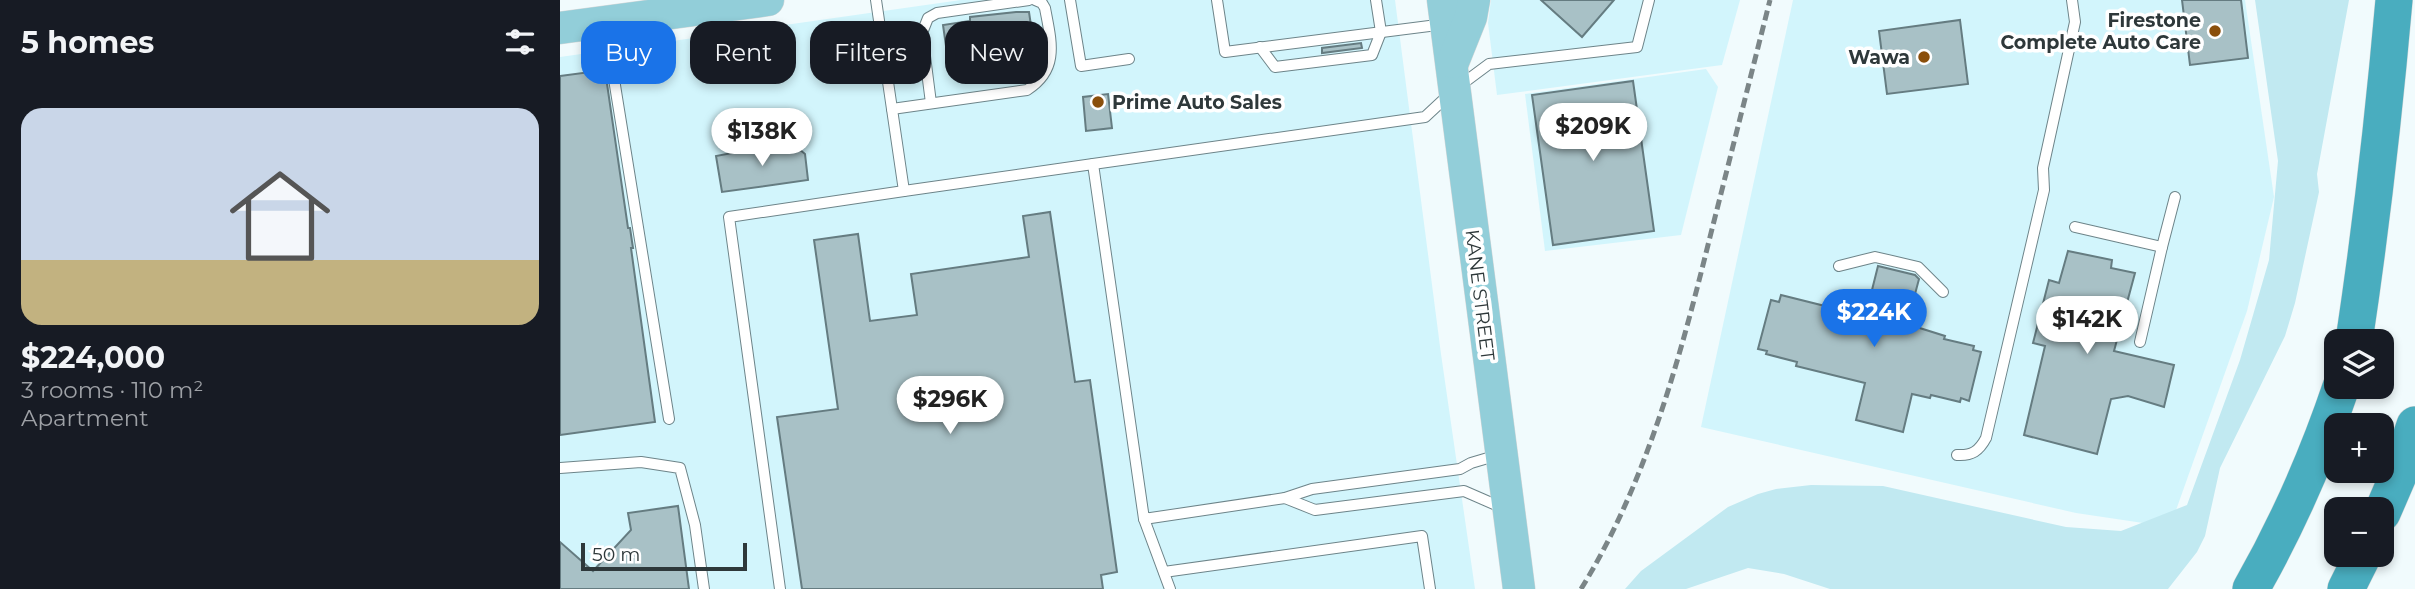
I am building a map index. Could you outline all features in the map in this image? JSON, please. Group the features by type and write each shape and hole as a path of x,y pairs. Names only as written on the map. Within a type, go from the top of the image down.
{"highway":[{"path":"2357,329 2381,144 2394,0"},
{"path":"2358,329 2385,224 2405,122 2415,39"},
{"path":"2251,589 2284,530 2337,399"},
{"path":"2389,497 2415,425"},
{"path":"2346,589 2357,567"}],"main road":[{"path":"560,28 768,0"},
{"path":"1453,78 1474,0"},
{"name":"KANE STREET","path":"1444,12 1519,589"}],"lane":[{"path":"877,0 904,191"},
{"path":"931,103 922,33 928,18 937,13 1029,0"},
{"path":"892,109 1027,90 1036,84 1046,71 1051,55 1051,40 1045,8 1042,2 1035,0"},
{"path":"1070,0 1081,66 1129,59"},
{"path":"1217,0 1225,52 1381,32 1444,12"},
{"path":"1260,47 1275,67 1372,55 1381,32 1376,0"},
{"path":"780,589 729,217 1425,117 1453,78 1489,64 1637,47 1649,0"},
{"path":"1957,455 1967,456 1976,452 1986,438 2044,190 2043,168 2075,22 2072,0"},
{"path":"614,20 608,42 669,419"},
{"path":"1093,164 1144,519 1170,589"},
{"path":"2140,342 2175,197"},
{"path":"2075,227 2162,247"},
{"path":"1839,266 1875,257 1918,267 1943,292"},
{"path":"1144,519 1285,498 1312,489 1460,469 1501,454"},
{"path":"560,468 641,462 680,467 695,525 705,589"},
{"path":"1285,498 1315,510 1464,491 1508,511"},
{"path":"1164,572 1422,536 1430,589"}],"shaded area":[{"path":"961,0 1395,0 1475,589 560,589 560,57 581,54 581,84 676,84 676,41 690,39 690,84 796,84 796,23 810,21 810,84 931,84 931,21 813,21"},
{"path":"1491,0 1740,0 1722,65 1497,95 1488,23"},
{"path":"1793,0 2245,0 2274,197 2247,311 2170,527 2076,513 1701,427"},
{"path":"2255,0 2349,0 2317,174 2319,192 2295,303 2285,336 2220,468 2205,536 2197,552 2168,589 1830,589 1784,574 1748,568 1686,589 1625,589 1641,571 1728,507 1776,489 1811,485 1883,486 2066,527 2121,531 2187,505 2240,360 2269,260 2278,161"},
{"path":"1706,69 1718,87 1681,235 1545,251 1525,94"}],"building":[{"path":"1541,0 1614,0 1582,37"},
{"name":"Firestone Complete Auto Care","path":"2182,0 2241,0 2248,58 2190,65"},
{"path":"1029,12 1030,21 970,21 970,17"},
{"name":"Wawa","path":"1960,20 1968,84 1887,94 1879,31"},
{"path":"1361,43 1362,48 1322,53 1322,48"},
{"path":"581,73 581,84 607,84 633,248 655,422 560,435 560,76"},
{"path":"1633,81 1654,231 1553,245 1532,95"},
{"path":"1108,94 1112,128 1086,131 1083,97"},
{"path":"793,144 805,154 808,180 722,192 716,156"},
{"path":"1050,212 1075,382 1090,380 1117,572 1101,575 1103,589 802,589 777,417 838,409 814,240 858,234 870,321 917,315 911,274 1029,257 1023,216"},
{"path":"2068,251 2112,260 2111,268 2135,273 2114,351 2174,365 2164,407 2128,396 2111,399 2097,454 2024,435 2045,346 2033,343 2049,280 2059,283"},
{"path":"1878,266 1915,275 1919,279 1907,324 1945,336 1944,339 1974,346 1973,350 1981,352 1969,401 1912,394 1903,432 1856,420 1865,383 1796,366 1797,362 1766,354 1767,351 1758,349 1771,300 1779,302 1781,295 1866,314"},
{"path":"678,506 689,589 560,589 560,542 593,571 631,530 628,513"}],"railway":[{"path":"1581,589 1625,506 1659,418 1699,282 1770,0"}],"place":[{"name":"Firestone Complete Auto Care","path":"2215,31"},
{"name":"Wawa","path":"1924,57"},
{"name":"Prime Auto Sales","path":"1098,102"}]}
